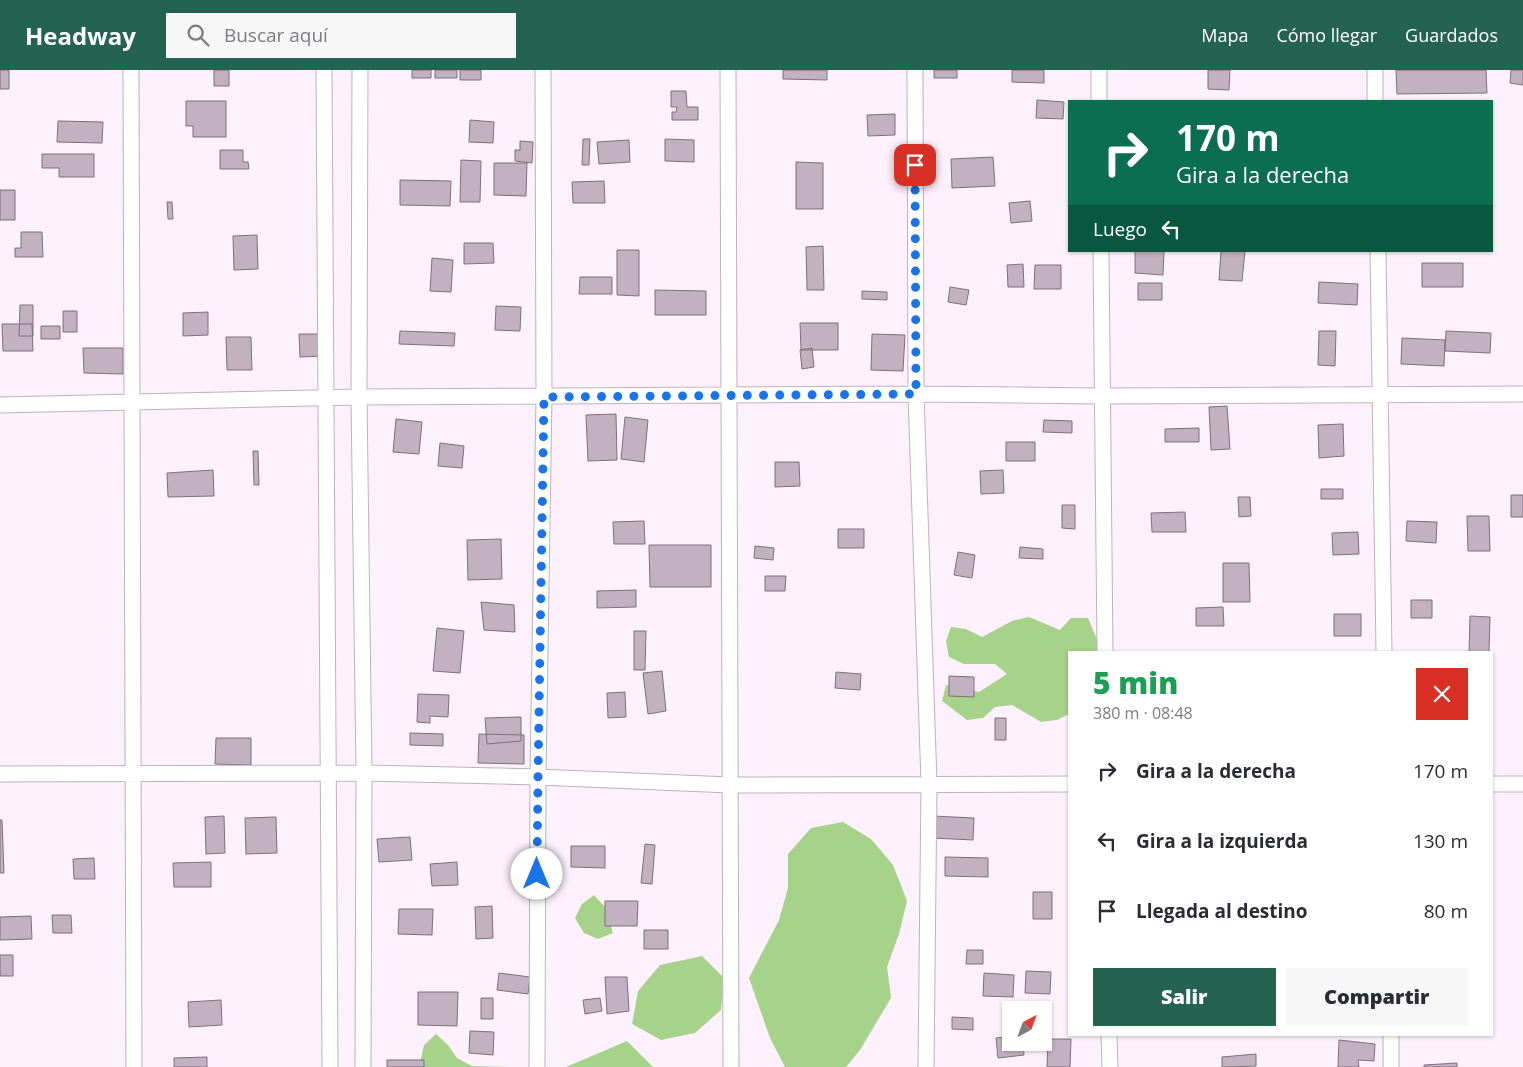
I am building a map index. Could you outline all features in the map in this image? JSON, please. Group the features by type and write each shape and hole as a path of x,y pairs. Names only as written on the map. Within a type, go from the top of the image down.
{"street":[{"path":"131,70 134,1067"},
{"path":"324,70 330,1067"},
{"path":"360,70 359,397 364,773 363,1067"},
{"path":"537,1067 538,777 544,397 543,70"},
{"path":"728,70 731,1067"},
{"path":"915,70 916,394 929,784 926,1067"},
{"path":"1099,70 1099,100"},
{"path":"1375,70 1376,100"},
{"path":"1101,252 1105,651"},
{"path":"1378,252 1384,651"},
{"path":"0,405 359,397 916,394 1102,396 1523,394"},
{"path":"0,774 133,772 364,773 730,784 1068,784"},
{"path":"1493,784 1523,784"},
{"path":"1109,1036 1110,1067"},
{"path":"1390,1036 1391,1067"}],"green space":[{"path":"1029,617 1060,630 1071,618 1088,618 1102,651 1068,651 1068,714 1057,720 1041,722 1012,705 995,707 983,718 967,720 942,701 946,685 979,692 1007,674 995,664 964,664 949,657 946,641 951,627 966,629 982,637 1012,621"},
{"path":"843,822 871,839 893,865 907,901 899,934 887,967 891,998 860,1050 846,1067 785,1067 770,1038 749,978 779,920 788,888 788,854 811,828"},
{"path":"594,895 605,907 613,933 598,939 584,933 575,918 582,904"},
{"path":"702,956 724,978 721,1010 695,1033 661,1040 632,1024 638,991 660,965"},
{"path":"436,1034 448,1045 457,1058 472,1066 508,1067 419,1067 424,1045"},
{"path":"627,1041 653,1067 566,1067"}],"building":[{"path":"0,70 9,70 9,89 0,89"},
{"path":"214,70 229,70 229,86 214,86"},
{"path":"412,70 431,70 431,78 412,78"},
{"path":"435,70 457,70 457,78 435,78"},
{"path":"460,70 481,70 481,80 460,80"},
{"path":"783,70 827,70 827,80 783,79"},
{"path":"934,70 957,70 957,78 934,78"},
{"path":"1012,70 1044,70 1044,83 1012,82"},
{"path":"1208,70 1230,70 1229,90 1208,89"},
{"path":"1396,70 1486,70 1487,93 1397,94"},
{"path":"1511,70 1523,70 1523,85 1510,83"},
{"path":"671,91 686,91 687,107 698,107 698,120 672,120 672,112 676,112 677,107 671,107"},
{"path":"1037,100 1064,102 1063,119 1036,118"},
{"path":"186,101 226,101 226,137 193,137 193,126 186,126"},
{"path":"895,114 895,135 868,136 867,115"},
{"path":"470,120 494,122 493,143 469,142"},
{"path":"58,121 103,122 102,143 57,142"},
{"path":"583,139 590,139 589,165 582,165"},
{"path":"665,139 694,140 694,162 665,161"},
{"path":"629,140 630,162 599,164 597,142"},
{"path":"520,141 533,142 532,163 515,161 515,150 520,150"},
{"path":"220,150 243,150 243,162 248,162 249,169 220,169"},
{"path":"42,154 94,154 94,177 59,177 59,168 42,168"},
{"path":"993,157 995,186 952,188 951,159"},
{"path":"461,160 481,161 480,202 460,202"},
{"path":"796,162 823,163 823,209 796,209"},
{"path":"494,163 527,163 526,196 494,195"},
{"path":"400,180 451,181 450,206 400,205"},
{"path":"604,181 605,203 573,203 572,182"},
{"path":"0,190 15,190 15,220 0,220"},
{"path":"1030,201 1032,221 1011,223 1009,203"},
{"path":"167,202 172,202 173,219 168,219"},
{"path":"21,232 42,232 43,257 15,257 15,248 21,248"},
{"path":"257,235 258,269 234,270 233,236"},
{"path":"464,243 493,243 494,263 464,264"},
{"path":"823,246 824,290 807,290 806,247"},
{"path":"617,250 639,250 639,296 617,295"},
{"path":"1135,252 1164,252 1163,275 1135,273"},
{"path":"1221,252 1245,252 1242,281 1219,280"},
{"path":"432,258 453,260 451,292 430,291"},
{"path":"1422,263 1463,263 1463,287 1422,287"},
{"path":"1023,264 1024,287 1008,287 1007,265"},
{"path":"1035,265 1061,265 1061,289 1034,289"},
{"path":"580,277 612,277 612,294 579,294"},
{"path":"1319,282 1358,284 1357,305 1318,303"},
{"path":"1138,283 1162,283 1162,300 1138,300"},
{"path":"950,287 969,290 966,305 948,302"},
{"path":"655,290 706,291 706,315 655,315"},
{"path":"862,291 887,292 887,300 862,299"},
{"path":"20,305 33,305 33,336 19,336"},
{"path":"496,306 521,307 520,331 495,330"},
{"path":"63,311 77,311 77,332 63,332"},
{"path":"208,312 208,335 183,336 183,313"},
{"path":"800,323 838,323 838,350 801,350"},
{"path":"2,324 32,324 33,351 3,351"},
{"path":"41,326 60,326 60,339 41,339"},
{"path":"400,331 455,333 454,346 399,344"},
{"path":"1319,331 1336,331 1335,366 1318,365"},
{"path":"1446,331 1491,333 1490,353 1445,351"},
{"path":"299,334 323,334 323,356 300,357"},
{"path":"872,334 905,335 903,371 871,370"},
{"path":"226,337 251,337 252,370 227,370"},
{"path":"1402,338 1445,340 1444,366 1401,364"},
{"path":"83,348 123,348 123,374 84,373"},
{"path":"812,348 814,367 802,369 800,350"},
{"path":"1227,406 1230,449 1211,450 1209,407"},
{"path":"616,414 617,460 588,461 586,415"},
{"path":"625,417 648,420 644,462 621,459"},
{"path":"396,419 422,422 419,454 393,452"},
{"path":"1044,420 1072,421 1072,433 1043,432"},
{"path":"1343,424 1344,456 1319,458 1318,425"},
{"path":"1199,428 1199,442 1165,442 1165,429"},
{"path":"1006,442 1035,442 1035,461 1006,461"},
{"path":"440,443 464,446 462,468 438,466"},
{"path":"253,451 258,451 259,485 254,485"},
{"path":"775,462 799,462 800,486 775,487"},
{"path":"213,470 214,496 168,497 167,473"},
{"path":"1003,470 1004,493 981,494 980,471"},
{"path":"1321,489 1343,489 1343,499 1321,499"},
{"path":"1511,495 1523,495 1523,517 1511,517"},
{"path":"1238,497 1250,497 1251,516 1239,517"},
{"path":"1062,505 1075,505 1075,529 1062,528"},
{"path":"1185,512 1186,532 1152,532 1151,513"},
{"path":"1467,516 1489,516 1490,551 1468,551"},
{"path":"644,521 645,544 614,544 613,522"},
{"path":"1407,521 1437,522 1436,543 1406,541"},
{"path":"838,529 864,529 864,548 838,548"},
{"path":"1358,532 1359,554 1333,555 1332,533"},
{"path":"501,539 502,579 468,580 467,540"},
{"path":"649,545 711,545 711,587 650,587"},
{"path":"755,546 774,548 773,560 754,558"},
{"path":"1020,547 1043,549 1043,559 1019,558"},
{"path":"958,552 975,555 972,578 954,575"},
{"path":"1223,563 1249,563 1250,602 1223,602"},
{"path":"765,576 786,576 785,591 765,591"},
{"path":"636,590 636,607 597,608 597,591"},
{"path":"1411,600 1432,600 1432,618 1411,618"},
{"path":"481,602 514,605 515,632 484,630"},
{"path":"1223,607 1224,626 1196,626 1196,608"},
{"path":"1334,614 1361,614 1361,636 1334,636"},
{"path":"1470,616 1490,617 1489,651 1469,651"},
{"path":"437,628 464,631 460,673 433,671"},
{"path":"634,631 646,631 645,670 634,670"},
{"path":"662,671 666,711 648,714 643,673"},
{"path":"836,672 861,674 860,690 835,688"},
{"path":"949,676 974,677 974,697 949,696"},
{"path":"625,692 626,717 608,718 607,693"},
{"path":"418,694 449,695 448,717 430,716 430,723 417,722"},
{"path":"521,717 521,741 487,744 485,718"},
{"path":"995,718 1006,718 1006,740 995,740"},
{"path":"410,733 443,734 443,746 410,745"},
{"path":"479,734 524,735 524,764 478,763"},
{"path":"216,738 251,738 251,765 215,764"},
{"path":"224,816 225,853 206,854 205,817"},
{"path":"933,816 974,818 973,840 932,838"},
{"path":"276,817 277,853 246,854 245,818"},
{"path":"0,820 2,820 4,873 0,873"},
{"path":"410,837 412,860 379,862 377,839"},
{"path":"645,844 655,845 652,884 641,883"},
{"path":"571,846 605,846 605,868 571,867"},
{"path":"945,857 988,858 988,877 945,876"},
{"path":"94,858 95,879 74,879 73,859"},
{"path":"211,862 211,887 174,887 173,863"},
{"path":"457,862 458,885 432,886 430,864"},
{"path":"1033,892 1052,892 1052,919 1033,919"},
{"path":"605,901 638,901 637,926 605,926"},
{"path":"492,906 493,938 476,939 475,907"},
{"path":"399,909 433,909 432,935 398,934"},
{"path":"52,915 71,915 72,933 53,933"},
{"path":"31,916 32,939 0,940 0,917"},
{"path":"644,930 668,930 668,949 644,949"},
{"path":"967,950 983,950 983,964 966,964"},
{"path":"0,955 13,955 13,976 0,976"},
{"path":"1026,971 1051,972 1050,994 1025,993"},
{"path":"499,973 530,977 528,994 497,990"},
{"path":"984,973 1014,975 1013,997 983,996"},
{"path":"605,977 627,977 629,1011 607,1014"},
{"path":"418,992 458,992 457,1026 418,1025"},
{"path":"481,998 493,998 493,1019 481,1019"},
{"path":"600,998 602,1011 585,1014 583,1000"},
{"path":"221,1000 222,1025 189,1027 188,1002"},
{"path":"952,1017 973,1018 973,1030 952,1029"},
{"path":"470,1031 494,1032 493,1055 469,1053"},
{"path":"1002,1037 1002,1051 1024,1051 1024,1055 998,1058 996,1038"},
{"path":"1052,1039 1071,1039 1070,1067 1047,1067 1048,1051 1052,1051"},
{"path":"1339,1040 1375,1044 1374,1061 1358,1060 1359,1067 1338,1067"},
{"path":"1256,1054 1256,1066 1222,1067 1222,1057"},
{"path":"207,1057 207,1067 174,1067 174,1058"},
{"path":"387,1060 424,1060 424,1067 387,1067"},
{"path":"1457,1063 1457,1067 1424,1067 1424,1065"}],"route":[{"path":"537,874 544,397 916,394 915,165"}]}
